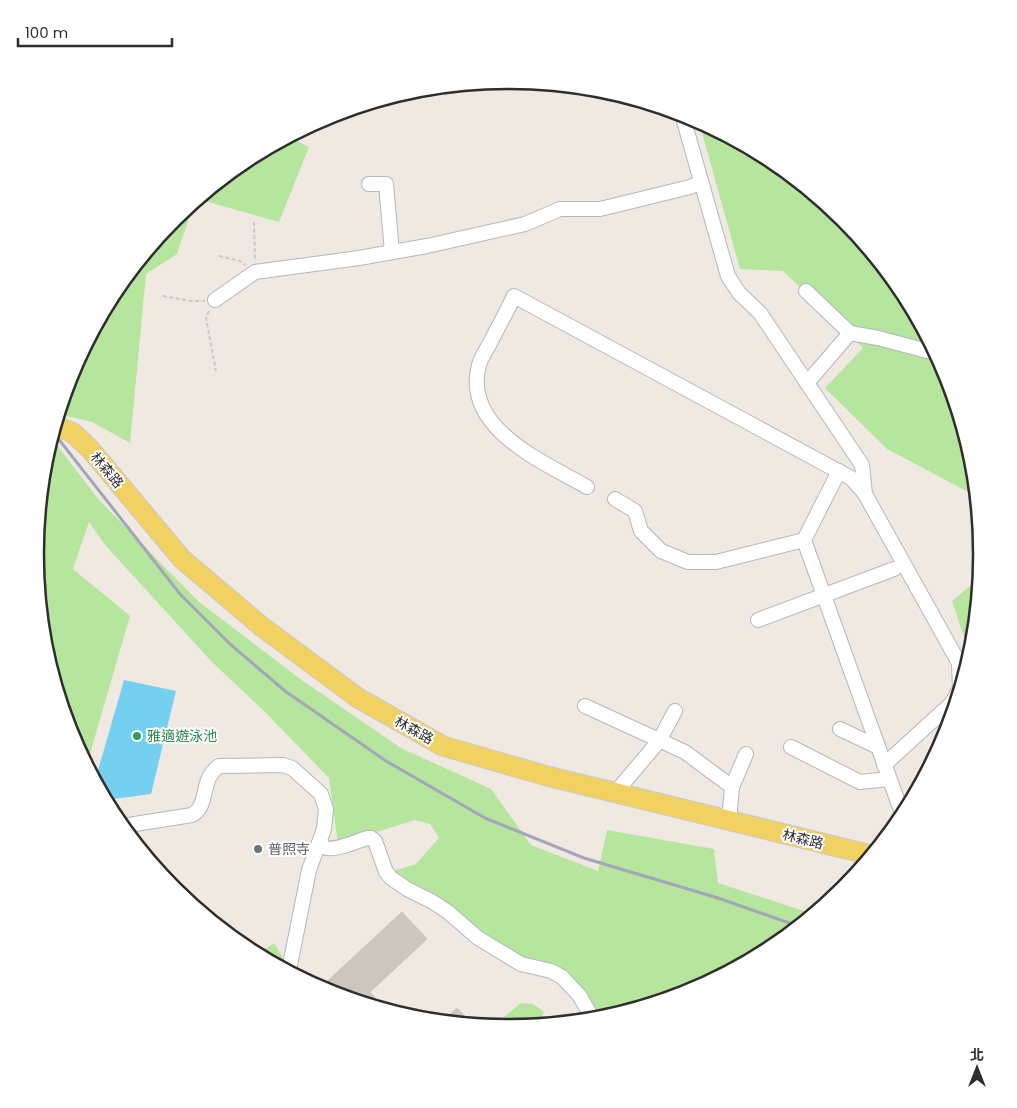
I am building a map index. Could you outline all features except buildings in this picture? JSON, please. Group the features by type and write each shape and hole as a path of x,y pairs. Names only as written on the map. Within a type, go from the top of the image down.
{"main road":[{"name":"林森路","path":"62,428 73,433 90,449 182,559 261,626 358,698 443,746 547,776 864,853"}],"lane":[{"path":"685,125 728,276 739,293 760,314 862,464 866,494"},
{"path":"215,300 255,272 427,246 525,224 560,209 600,209 690,187 701,182"},
{"path":"369,184 386,184 392,252"},
{"path":"806,291 850,333 926,351"},
{"path":"587,487 504,437 488,416 478,397 476,381 480,363 514,296 851,478 866,494 959,665"},
{"path":"806,383 850,333"},
{"path":"839,471 804,540 899,805"},
{"path":"614,499 635,511 641,530 661,551 688,562 716,562 804,540"},
{"path":"758,620 894,569"},
{"path":"585,706 685,752 732,787"},
{"path":"884,765 947,707"},
{"path":"616,793 659,741 675,711"},
{"path":"840,728 878,747"},
{"path":"791,746 860,782 889,779"},
{"path":"729,821 732,787 746,754"},
{"path":"131,825 192,815 197,812 201,807 208,776 219,766 284,765 292,768 321,794 326,809 324,829 309,870 290,964"},
{"path":"320,841 328,849 367,838 375,840 386,872 392,878 407,889 433,902 448,912 478,938 521,964 551,970 562,977 579,995 589,1012"}],"path":[{"path":"254,222 255,272"},
{"path":"219,256 240,261 255,272"},
{"path":"163,296 191,301 215,300 206,318 216,371"}],"green space":[{"path":"702,132 741,152 791,185 837,225 877,271 911,322 938,376 957,434 969,492 887,449 825,388 863,348 783,271 740,269"},
{"path":"296,141 309,147 279,222 206,201 250,168"},
{"path":"190,216 177,254 146,274 130,443 92,422 65,416 79,376 92,348 122,296 140,271"},
{"path":"57,446 99,500 198,601 303,681 401,748 491,789 531,845 598,871 607,830 714,849 718,883 805,911 767,940 714,971 658,994 592,1011 582,994 523,959 409,885 393,871 416,864 439,838 430,824 415,820 338,844 329,778 265,712 212,662 106,546 89,522 73,569 130,616 90,755 68,703 53,645 48,615 44,554 45,524 48,493"},
{"path":"972,585 965,640 952,601"},
{"path":"274,943 284,961 276,956 265,949"},
{"path":"521,1003 533,1004 544,1012 542,1018 502,1019"}],"water":[{"name":"雅適遊泳池","path":"124,680 176,691 151,794 114,799 98,771"}],"railway":[{"path":"59,439 180,594 230,644 285,691 386,761 485,818 584,858 718,898 790,923"}],"place":[{"name":"雅適遊泳池","path":"137,736"},
{"name":"普照寺","path":"258,849"}]}
